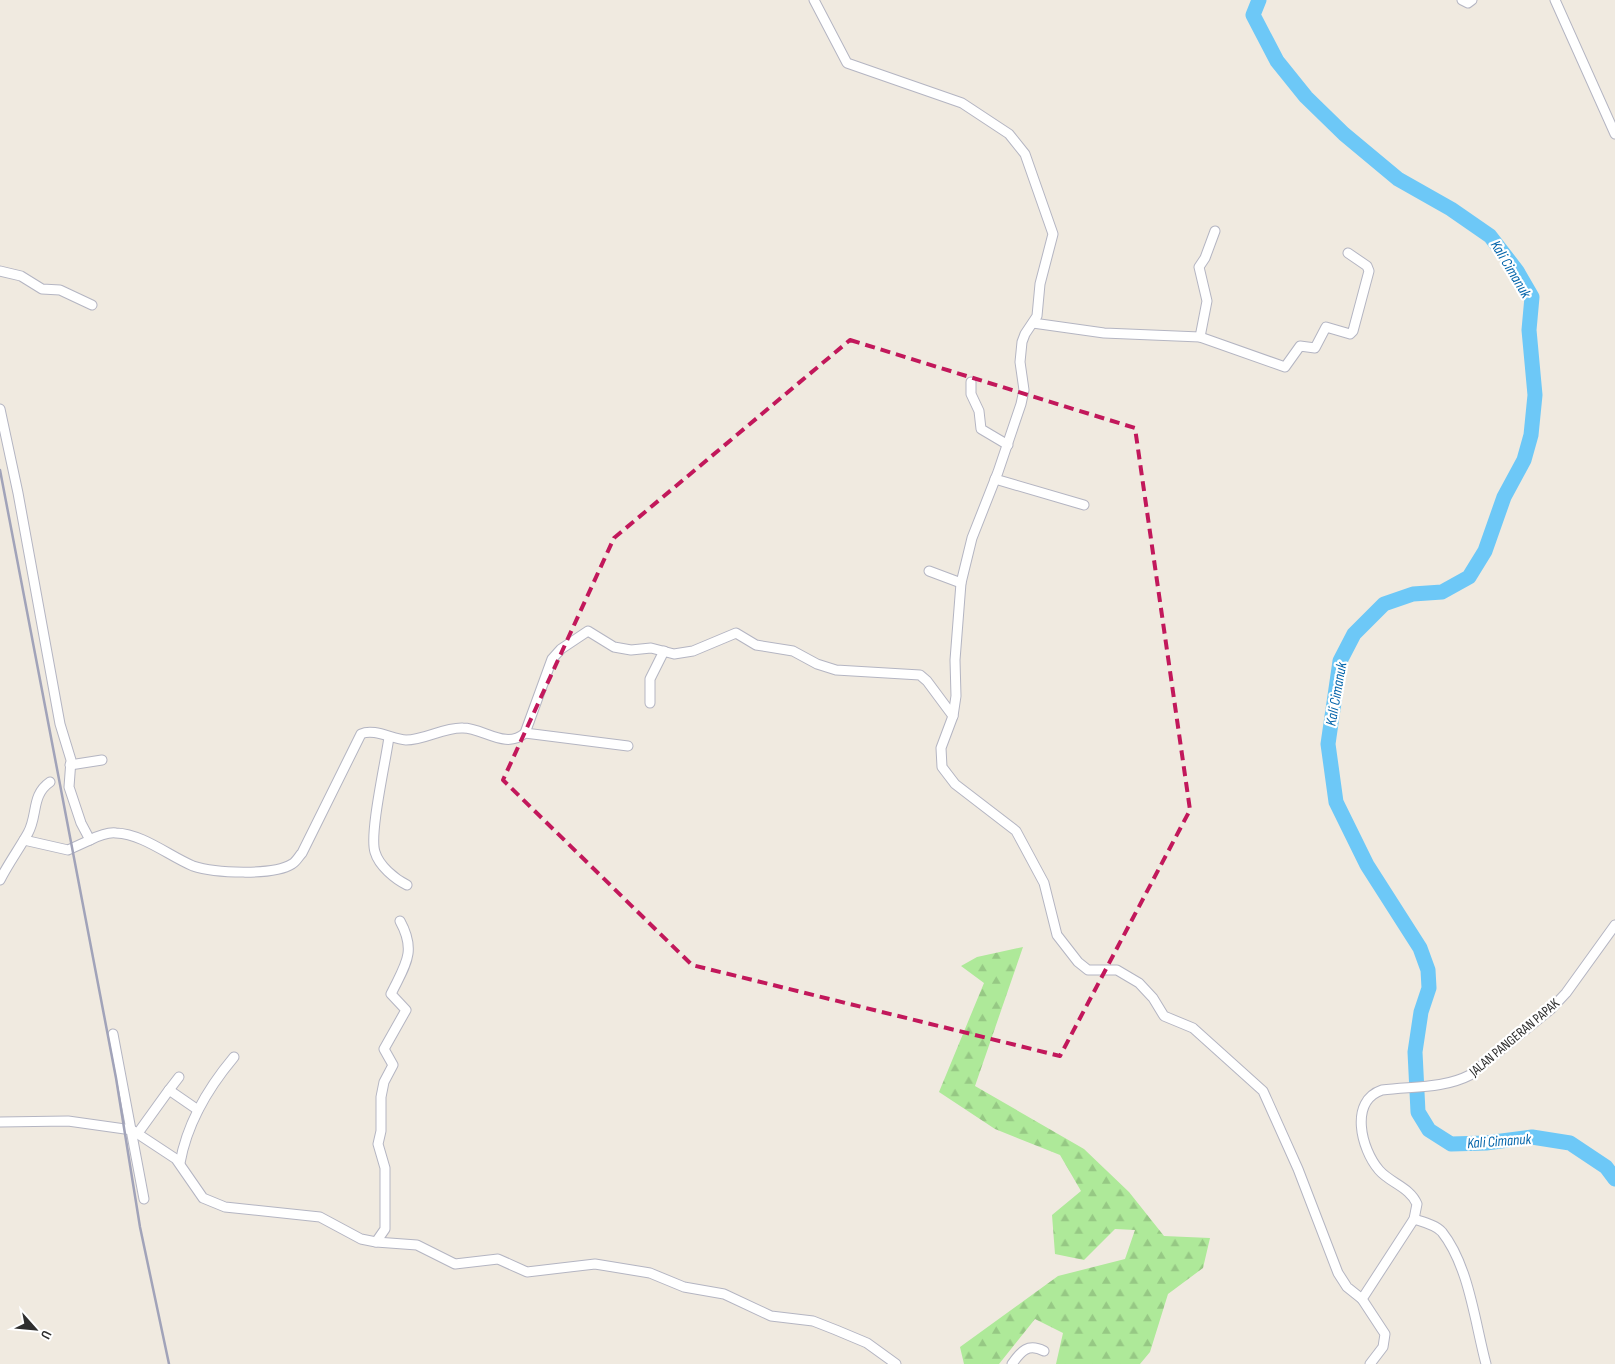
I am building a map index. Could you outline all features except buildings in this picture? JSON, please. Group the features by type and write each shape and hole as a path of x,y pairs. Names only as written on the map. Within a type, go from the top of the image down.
{"street":[{"path":"814,0 847,63 962,103 992,120 1020,146 1025,154 1053,234 1040,284 1037,316 1022,342 1020,362 1024,390 1021,404 996,478 972,538 961,583 954,716 941,748 942,767 955,784 1016,831 1044,883 1055,929 1062,943 1088,970 1117,970 1140,983 1153,998 1164,1016 1193,1028 1263,1091 1292,1153 1338,1272 1347,1286 1362,1299 1385,1334 1383,1347 1370,1364"},
{"path":"1462,0 1468,3 1472,0"},
{"path":"1555,0 1615,134"},
{"path":"1200,337 1207,302 1199,267 1205,258 1215,230"},
{"path":"1033,323 1104,333 1200,337 1285,367 1300,346 1315,348 1326,328 1351,334 1368,271 1367,266 1348,253"},
{"path":"0,271 21,276 42,289 60,290 92,305"},
{"path":"971,382 971,394 979,411 980,429 1008,445"},
{"path":"0,409 18,493 58,715 70,765 68,787 80,823 90,840"},
{"path":"996,478 1084,505"},
{"path":"930,571 961,583"},
{"path":"24,840 68,850 90,840 117,833 148,844 192,865 212,870 270,871 285,867 292,864 302,853 357,738 361,734 369,732 389,737 415,739 462,728 504,739 519,738 525,733 552,659 585,632 592,632 607,644 620,649 651,648 674,654 693,651 736,633 756,645 793,651 817,664 836,670 920,675 927,680 954,716"},
{"path":"650,703 650,679 664,651"},
{"path":"525,733 628,746"},
{"path":"389,737 375,831 375,853 392,875 407,885"},
{"path":"70,765 102,760"},
{"path":"0,880 34,819 34,803 38,794 50,782"},
{"path":"376,1242 385,1229 386,1219 385,1168 378,1144 381,1131 381,1097 384,1082 393,1065 384,1049 406,1010 391,994 410,950 408,936 400,921"},
{"name":"JALAN PANGERAN PAPAK","path":"1414,1219 1416,1210 1415,1200 1379,1171 1366,1148 1362,1126 1364,1106 1368,1097 1382,1090 1457,1082 1470,1075 1550,1009 1580,976 1615,925"},
{"path":"113,1034 135,1131 144,1199"},
{"path":"180,1163 187,1131 218,1076 234,1057"},
{"path":"135,1131 179,1077"},
{"path":"169,1090 198,1110"},
{"path":"0,1122 68,1121 135,1131 180,1163 203,1198 225,1207 320,1217 351,1234 376,1242 417,1245 455,1264 498,1259 527,1272 595,1264 650,1273 684,1287 724,1294 771,1316 813,1321 867,1343 896,1364"},
{"path":"1362,1299 1414,1219 1441,1231 1465,1278 1486,1364"},
{"path":"1012,1364 1023,1350 1030,1347 1044,1351"}],"highlighted area":[{"path":"850,340 1135,428 1190,810 1060,1056 692,965 503,780 614,538"}],"green space":[{"path":"1023,947 975,1086 1084,1149 1129,1192 1164,1236 1210,1238 1203,1268 1168,1294 1150,1352 1140,1364 1056,1364 1063,1333 1035,1319 999,1364 964,1364 960,1347 1058,1276 1125,1259 1135,1230 1115,1229 1084,1260 1055,1254 1052,1215 1081,1191 1060,1155 995,1129 939,1092 984,983 961,966 977,957"}],"waterway":[{"name":"Kali Cimanuk","path":"1259,0 1253,15 1277,61 1306,97 1344,134 1398,179 1451,209 1490,236 1517,271 1532,297 1529,330 1535,395 1531,435 1524,460 1504,497 1485,551 1469,577 1442,592 1413,594 1384,604 1354,634 1340,661 1328,744 1336,802 1367,865 1420,948 1428,970 1429,988 1421,1012 1415,1052 1418,1112 1429,1130 1451,1144 1486,1143 1532,1137 1570,1143 1606,1167 1615,1179"}],"railway":[{"path":"0,470 116,1078 140,1227 169,1364"}]}
